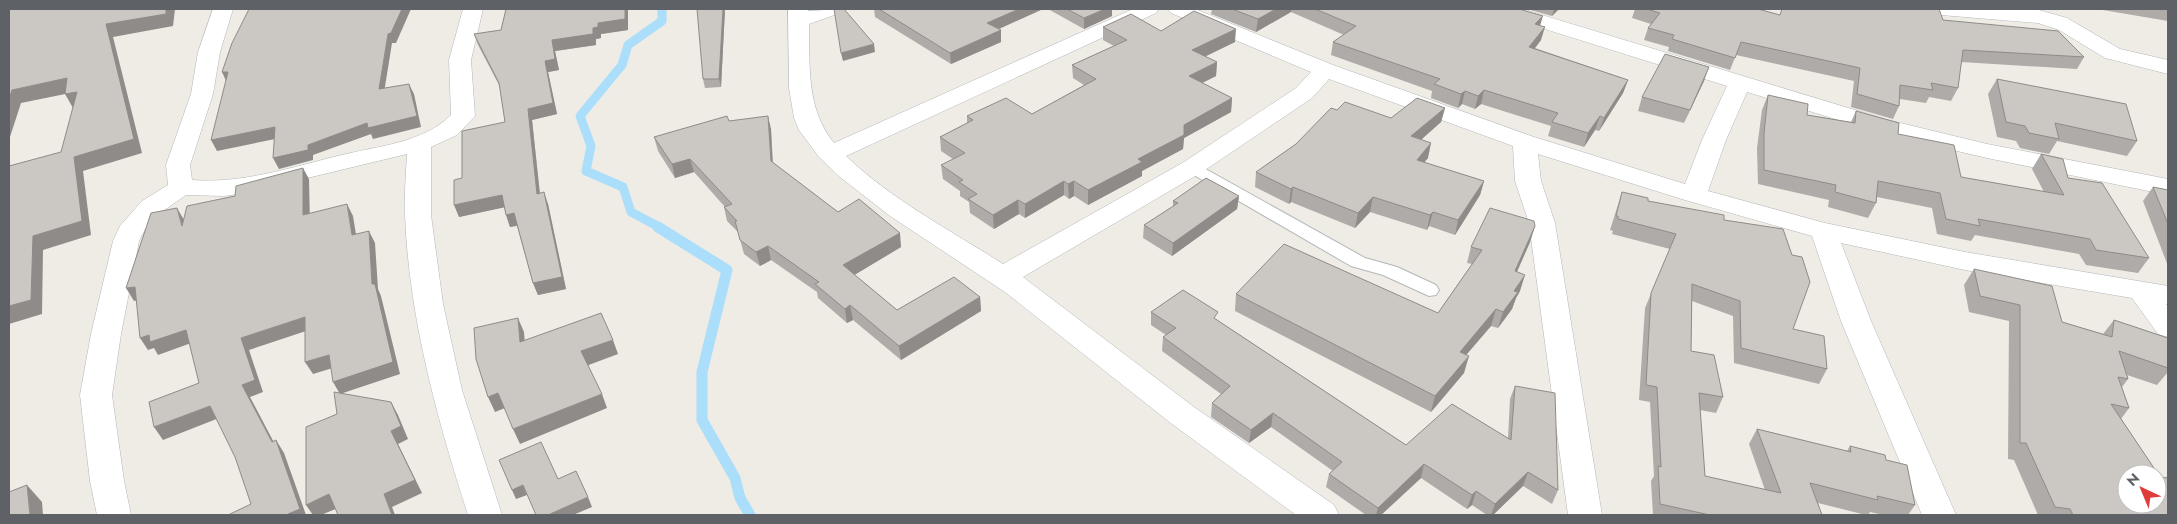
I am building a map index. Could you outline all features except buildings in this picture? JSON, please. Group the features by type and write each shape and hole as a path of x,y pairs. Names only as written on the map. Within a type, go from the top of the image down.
{"street":[{"path":"181,187 178,177 178,165 200,102 209,52 223,9"},
{"path":"114,515 107,481 96,395 106,334 126,241 133,226 151,207 181,187 201,190 233,187 419,143 447,131 463,116 460,60 473,9"},
{"path":"833,9 799,15 798,64 804,107 810,128 831,154 864,184 1002,277 1240,460 1322,515"},
{"path":"831,154 1149,9"},
{"path":"1178,9 1325,70 1525,142 1694,195 1823,231 1965,261 2155,293 2168,327"},
{"path":"1501,9 1739,84 1881,126 1987,151 2168,187"},
{"path":"1940,9 2008,11 2066,24 2106,51 2142,63 2168,66"},
{"path":"1002,277 1193,167 1304,93 1325,70"},
{"path":"1694,195 1714,140 1739,84"},
{"path":"1525,142 1528,181 1542,223 1585,515"},
{"path":"419,143 418,215 429,304 446,390 486,515"},
{"path":"1823,231 1856,321 1939,515"}],"lane":[{"path":"1193,167 1358,262 1390,271 1429,290"}],"waterway":[{"path":"661,228 631,212 623,187 586,171 591,146 580,116 622,65 628,45 662,21 662,9"},
{"path":"658,227 727,270 702,372 702,420 735,478 740,498 750,515"}]}
